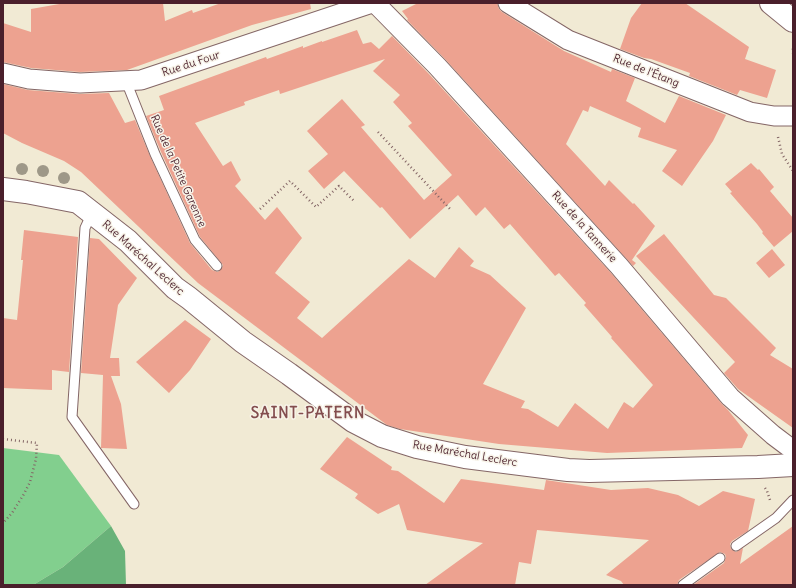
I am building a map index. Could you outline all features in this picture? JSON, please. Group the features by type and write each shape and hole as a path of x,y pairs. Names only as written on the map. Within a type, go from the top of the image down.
{"street":[{"name":"Rue du Four","path":"3,73 29,79 80,83 142,80 372,3"},
{"name":"Rue de la Tannerie","path":"375,3 437,66 619,266 730,397 773,435 793,450"},
{"name":"Rue de l'Étang","path":"508,3 568,40 750,112 774,116 793,116"},
{"path":"771,3 793,21"},
{"name":"Rue Maréchal Leclerc","path":"3,189 78,202 128,241 175,288 243,342 353,421 382,436 417,447 465,457 568,470 589,471 758,468 793,465"}],"lane":[{"name":"Rue de la Petite Garenne","path":"126,81 155,154 196,240 217,266"},
{"path":"92,213 85,228 72,417 134,504"},
{"path":"736,546 776,518 793,500"},
{"path":"683,585 720,558"}],"path":[{"path":"774,116 782,154 793,171"},
{"path":"378,132 451,210"},
{"path":"260,209 290,181 316,207 339,186 354,201"},
{"path":"3,439 37,443 36,459 30,482 24,494 3,523"},
{"path":"767,491 769,498"}],"green space":[{"path":"3,448 59,455 111,526 63,567 33,585 3,585"},
{"path":"111,526 125,551 126,585 33,585 63,567"}],"building":[{"path":"65,3 163,3 165,21 192,10 193,13 221,3 310,3 311,9 252,25 127,70 80,72 31,68 3,62 3,23 31,32 31,9"},
{"path":"418,3 497,3 502,12 564,51 611,72 612,69 635,78 626,101 665,123 679,96 726,115 713,141 682,186 662,171 677,150 638,137 641,128 590,106 588,112 583,110 566,144 605,186 609,180 633,204 634,203 655,226 632,260 636,263 633,266 445,59 407,20 408,19 402,11"},
{"path":"642,3 685,3 749,47 745,59 776,70 767,98 740,90 737,95 689,76 690,73 620,49 631,18"},
{"path":"357,30 363,44 371,42 379,49 392,36 429,74 611,273 728,410 748,435 742,448 607,453 499,444 400,429 387,425 198,283 81,172 64,161 3,133 3,84 28,90 79,94 109,93 125,123 135,120 190,243 212,270 218,272 223,265 200,237 146,116 164,110 159,96 266,57 267,59 303,46 303,48","holes":["385,59 373,71 400,95 393,102 412,123 408,126 452,175 424,200 361,127 365,125 342,99 307,131 328,154 308,171 324,189 344,171 380,208 382,207 410,239 458,195 476,216 485,207 504,229 510,224 555,276 559,273 586,303 584,305 653,385 633,408 624,402 608,429 575,403 558,427 528,409 521,408 525,401 483,384 526,308 490,275 470,266 474,261 459,247 435,278 409,259 322,338 297,318 310,302 275,273 302,238 277,207 265,220 235,186 241,180 231,161 223,166 195,123 245,105 244,102 279,90 280,94"]},
{"path":"751,163 758,170 759,169 774,187 770,191 793,218 793,231 774,247 762,233 763,232 757,224 730,193 732,192 725,184"},
{"path":"24,230 78,237 69,372 52,370 52,390 3,388 3,318 17,320 23,260 21,260"},
{"path":"664,234 714,295 726,298 776,348 770,355 793,369 793,428 738,389 724,373 735,362 636,256"},
{"path":"90,238 99,239 137,278 118,305 110,358 119,358 120,376 111,376 121,404 127,449 101,448 103,375 81,373"},
{"path":"772,249 785,265 769,278 756,263"},
{"path":"185,320 211,339 190,370 169,393 136,362"},
{"path":"347,437 392,467 391,470 398,471 444,503 461,479 544,490 546,480 611,490 648,488 678,495 699,506 723,491 755,499 748,531 732,541 730,544 731,549 736,552 743,548 740,564 793,526 793,585 693,585 724,563 726,557 725,554 720,552 679,580 677,585 624,585 621,581 606,575 649,540 537,530 531,564 519,562 515,585 425,585 483,543 407,530 399,504 378,514 355,498 358,494 320,469"}],"district":[{"name":"SAINT-PATERN","path":"308,414"}]}
